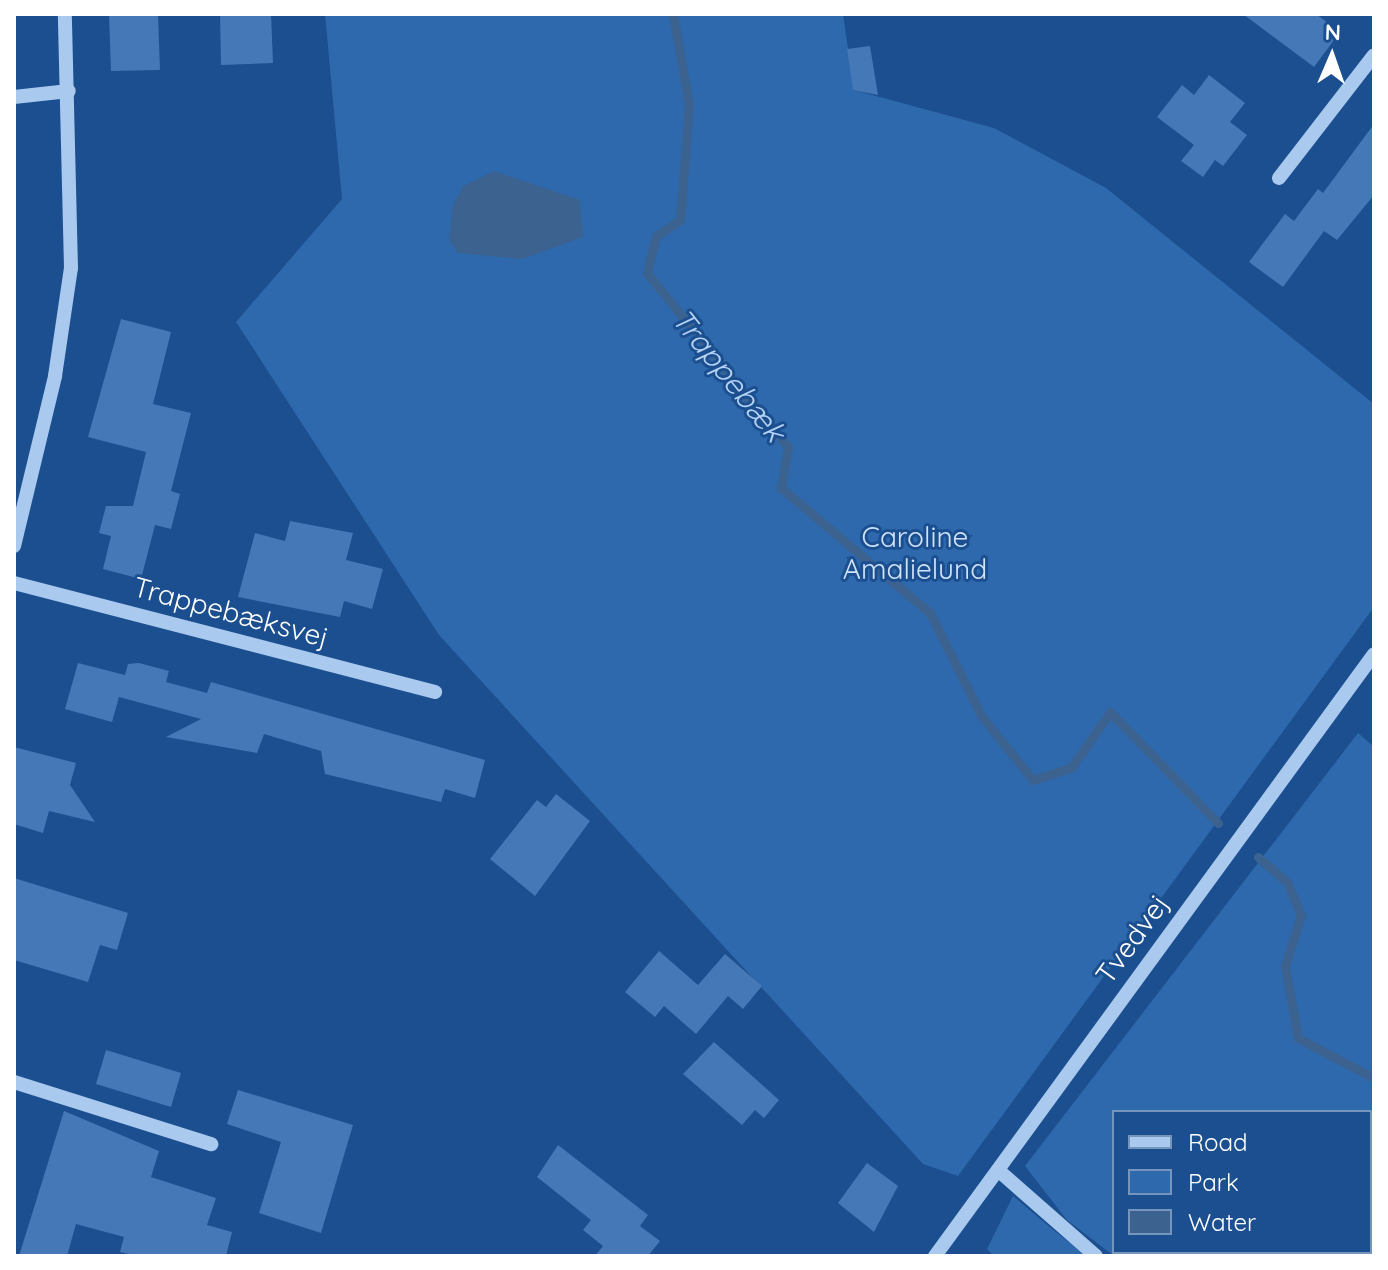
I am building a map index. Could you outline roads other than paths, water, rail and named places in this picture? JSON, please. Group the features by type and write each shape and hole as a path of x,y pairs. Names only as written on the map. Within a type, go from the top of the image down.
{"street":[{"path":"14,546 55,376 71,268 65,14"},
{"path":"1279,178 1374,55"},
{"path":"14,97 69,91"},
{"name":"Trappebæksvej","path":"14,583 435,692"},
{"name":"Tvedvej","path":"935,1256 1374,654"},
{"path":"14,1082 211,1144"},
{"path":"998,1170 1096,1256"}],"water":[{"path":"494,171 580,200 583,237 522,259 458,253 449,240 453,206 463,186"}],"waterway":[{"name":"Trappebæk","path":"673,14 689,106 680,220 656,236 647,273 788,447 781,488 930,613 982,717 1033,780 1071,768 1110,712 1218,823"},
{"name":"Trappebæk","path":"1258,857 1287,882 1301,915 1285,966 1298,1038 1374,1078"}],"park label":[{"name":"Caroline Amalielund","path":"915,553"}]}
